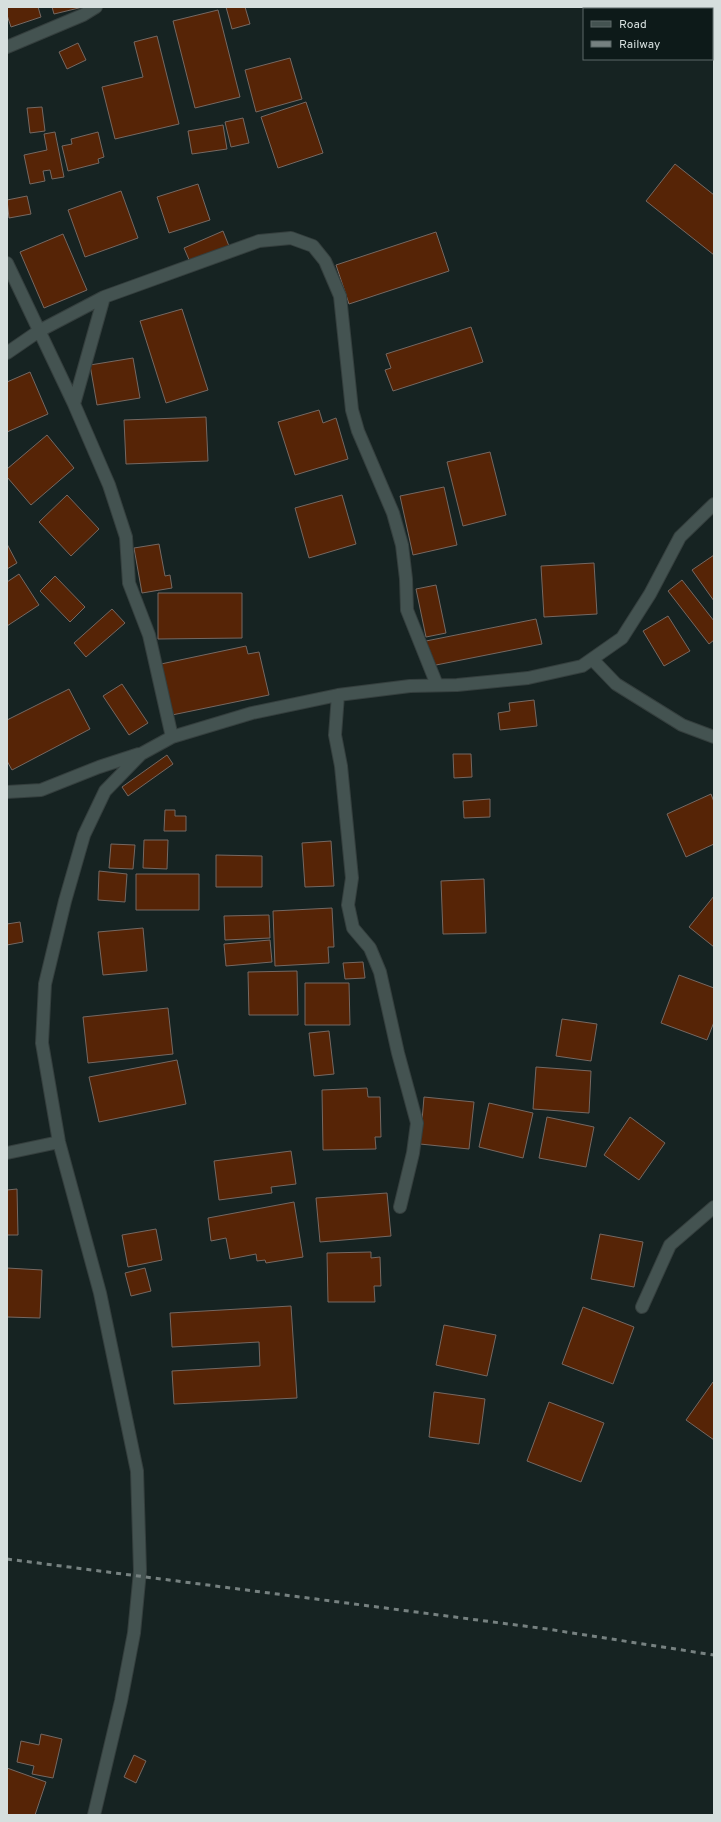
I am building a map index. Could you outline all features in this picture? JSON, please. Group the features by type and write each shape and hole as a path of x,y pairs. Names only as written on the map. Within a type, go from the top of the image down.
{"street":[{"path":"7,47 96,7"},
{"path":"7,353 39,332 104,297 258,241 291,238 313,246 325,261 340,296 352,410 358,431 393,513 402,545 407,610 437,686"},
{"path":"7,263 74,404 109,485 126,537 129,583 149,635 172,737"},
{"path":"74,404 104,297"},
{"path":"7,792 41,790 141,754 172,737 252,713 338,695 410,686 457,685 528,678 582,666 622,638 650,594 680,536 714,504"},
{"path":"592,659 616,684 682,725 714,737"},
{"path":"338,695 335,735 341,766 352,878 348,905 353,928 370,948 380,972 398,1053 417,1123 413,1153 400,1208"},
{"path":"94,1815 121,1701 134,1632 140,1571 137,1471 100,1293 59,1142 42,1043 46,984 65,901 84,835 105,791 141,754"},
{"path":"7,1153 59,1142"},
{"path":"642,1307 670,1245 714,1207"}],"building":[{"path":"7,7 38,7 41,17 11,27 7,15"},
{"path":"52,7 83,7 54,14"},
{"path":"226,7 245,7 250,24 232,29"},
{"path":"218,10 240,97 195,108 173,21"},
{"path":"157,36 179,124 115,139 102,87 143,77 134,42"},
{"path":"78,43 86,60 67,69 59,52"},
{"path":"290,58 302,99 256,112 245,70"},
{"path":"306,102 323,153 278,168 261,117"},
{"path":"42,107 45,131 30,133 27,108"},
{"path":"243,118 249,143 231,147 225,122"},
{"path":"223,125 227,149 192,154 188,131"},
{"path":"55,132 64,177 52,179 50,170 43,171 45,181 30,184 24,155 47,150 44,134"},
{"path":"98,132 104,157 98,159 99,163 68,171 62,146 72,144 71,139"},
{"path":"675,164 714,195 714,255 646,201"},
{"path":"198,184 210,220 169,233 157,197"},
{"path":"121,191 138,238 85,257 68,210"},
{"path":"27,196 31,214 9,218 7,200"},
{"path":"223,231 229,246 190,262 184,248"},
{"path":"436,232 449,271 349,304 336,265"},
{"path":"63,234 87,290 44,308 20,252"},
{"path":"182,309 208,390 166,403 140,321"},
{"path":"471,327 483,362 393,391 385,370 391,368 386,354"},
{"path":"133,358 140,398 97,405 90,365"},
{"path":"30,372 48,414 7,432 7,382"},
{"path":"319,410 323,423 336,418 348,459 295,475 278,422"},
{"path":"206,417 208,461 126,464 124,420"},
{"path":"47,435 74,468 31,505 7,477 7,469"},
{"path":"490,452 506,515 463,526 447,462"},
{"path":"444,487 457,545 413,555 400,496"},
{"path":"67,495 99,529 71,556 39,522"},
{"path":"342,495 356,544 309,558 295,508"},
{"path":"7,544 17,563 7,569"},
{"path":"159,544 165,576 170,575 172,588 142,593 134,548"},
{"path":"714,555 714,601 692,570"},
{"path":"594,563 597,614 544,617 541,566"},
{"path":"19,574 39,605 7,626 7,582"},
{"path":"55,576 85,607 70,622 40,591"},
{"path":"682,580 714,621 714,640 709,644 668,591"},
{"path":"436,585 446,633 426,637 416,589"},
{"path":"158,593 242,593 242,638 158,639"},
{"path":"112,609 125,623 86,657 74,643"},
{"path":"668,616 690,651 664,666 643,631"},
{"path":"536,619 542,644 431,666 426,641"},
{"path":"246,646 248,654 259,652 269,695 172,715 161,664"},
{"path":"122,684 148,723 129,735 103,696"},
{"path":"69,689 90,729 12,770 7,761 7,720"},
{"path":"534,700 537,726 500,730 498,713 510,711 509,703"},
{"path":"453,754 471,754 472,777 454,778"},
{"path":"167,755 173,764 128,796 122,787"},
{"path":"711,794 714,802 714,844 686,857 667,814"},
{"path":"490,799 490,817 464,818 463,801"},
{"path":"165,810 175,810 175,816 186,816 186,831 164,831"},
{"path":"144,840 168,840 167,869 143,868"},
{"path":"331,841 334,886 305,887 302,843"},
{"path":"111,844 135,845 133,869 109,868"},
{"path":"216,855 262,856 262,887 216,887"},
{"path":"99,871 127,874 125,902 98,900"},
{"path":"136,874 199,874 199,910 136,910"},
{"path":"484,879 486,933 443,934 441,881"},
{"path":"714,896 714,947 689,927"},
{"path":"332,908 334,947 328,947 329,963 275,966 273,911"},
{"path":"269,915 270,938 225,940 224,916"},
{"path":"20,922 23,942 7,945 7,924"},
{"path":"143,928 147,971 103,975 98,932"},
{"path":"270,940 272,962 226,966 224,944"},
{"path":"363,962 365,978 345,979 343,963"},
{"path":"297,971 298,1015 249,1015 248,972"},
{"path":"679,975 714,988 714,1022 707,1040 661,1023"},
{"path":"305,983 349,983 350,1025 305,1025"},
{"path":"168,1008 173,1054 88,1063 83,1017"},
{"path":"562,1019 597,1024 591,1061 556,1056"},
{"path":"329,1031 334,1074 314,1076 309,1033"},
{"path":"177,1060 186,1104 99,1122 89,1077"},
{"path":"536,1067 591,1071 589,1113 533,1109"},
{"path":"367,1088 368,1097 380,1097 381,1137 375,1137 376,1149 323,1150 322,1090"},
{"path":"424,1097 474,1102 469,1149 420,1144"},
{"path":"489,1103 533,1113 523,1158 479,1147"},
{"path":"547,1117 594,1127 586,1167 539,1158"},
{"path":"630,1117 665,1143 639,1180 604,1155"},
{"path":"291,1151 296,1184 271,1187 272,1193 219,1200 214,1161"},
{"path":"17,1189 18,1235 7,1235 7,1190"},
{"path":"387,1193 391,1236 320,1242 316,1198"},
{"path":"294,1202 303,1257 266,1263 265,1260 257,1261 256,1254 230,1259 226,1238 211,1241 208,1218"},
{"path":"156,1229 162,1260 128,1267 122,1235"},
{"path":"600,1234 643,1242 634,1287 591,1279"},
{"path":"371,1252 371,1258 380,1257 381,1286 374,1286 375,1302 328,1302 327,1253"},
{"path":"7,1268 42,1270 40,1318 7,1317"},
{"path":"145,1268 151,1291 131,1296 125,1273"},
{"path":"291,1306 297,1398 174,1404 172,1371 260,1366 259,1342 172,1347 170,1313"},
{"path":"583,1307 634,1327 613,1384 562,1364"},
{"path":"444,1325 496,1335 487,1376 436,1365"},
{"path":"713,1382 714,1383 714,1440 686,1420"},
{"path":"434,1392 485,1399 479,1444 429,1437"},
{"path":"549,1402 604,1423 581,1482 527,1461"},
{"path":"41,1734 62,1739 53,1778 32,1774 34,1766 17,1762 21,1741 39,1745"},
{"path":"134,1755 146,1761 136,1783 124,1777"},
{"path":"7,1768 46,1782 35,1815 7,1815"}],"railway":[{"path":"7,1559 547,1629 714,1655"}]}
